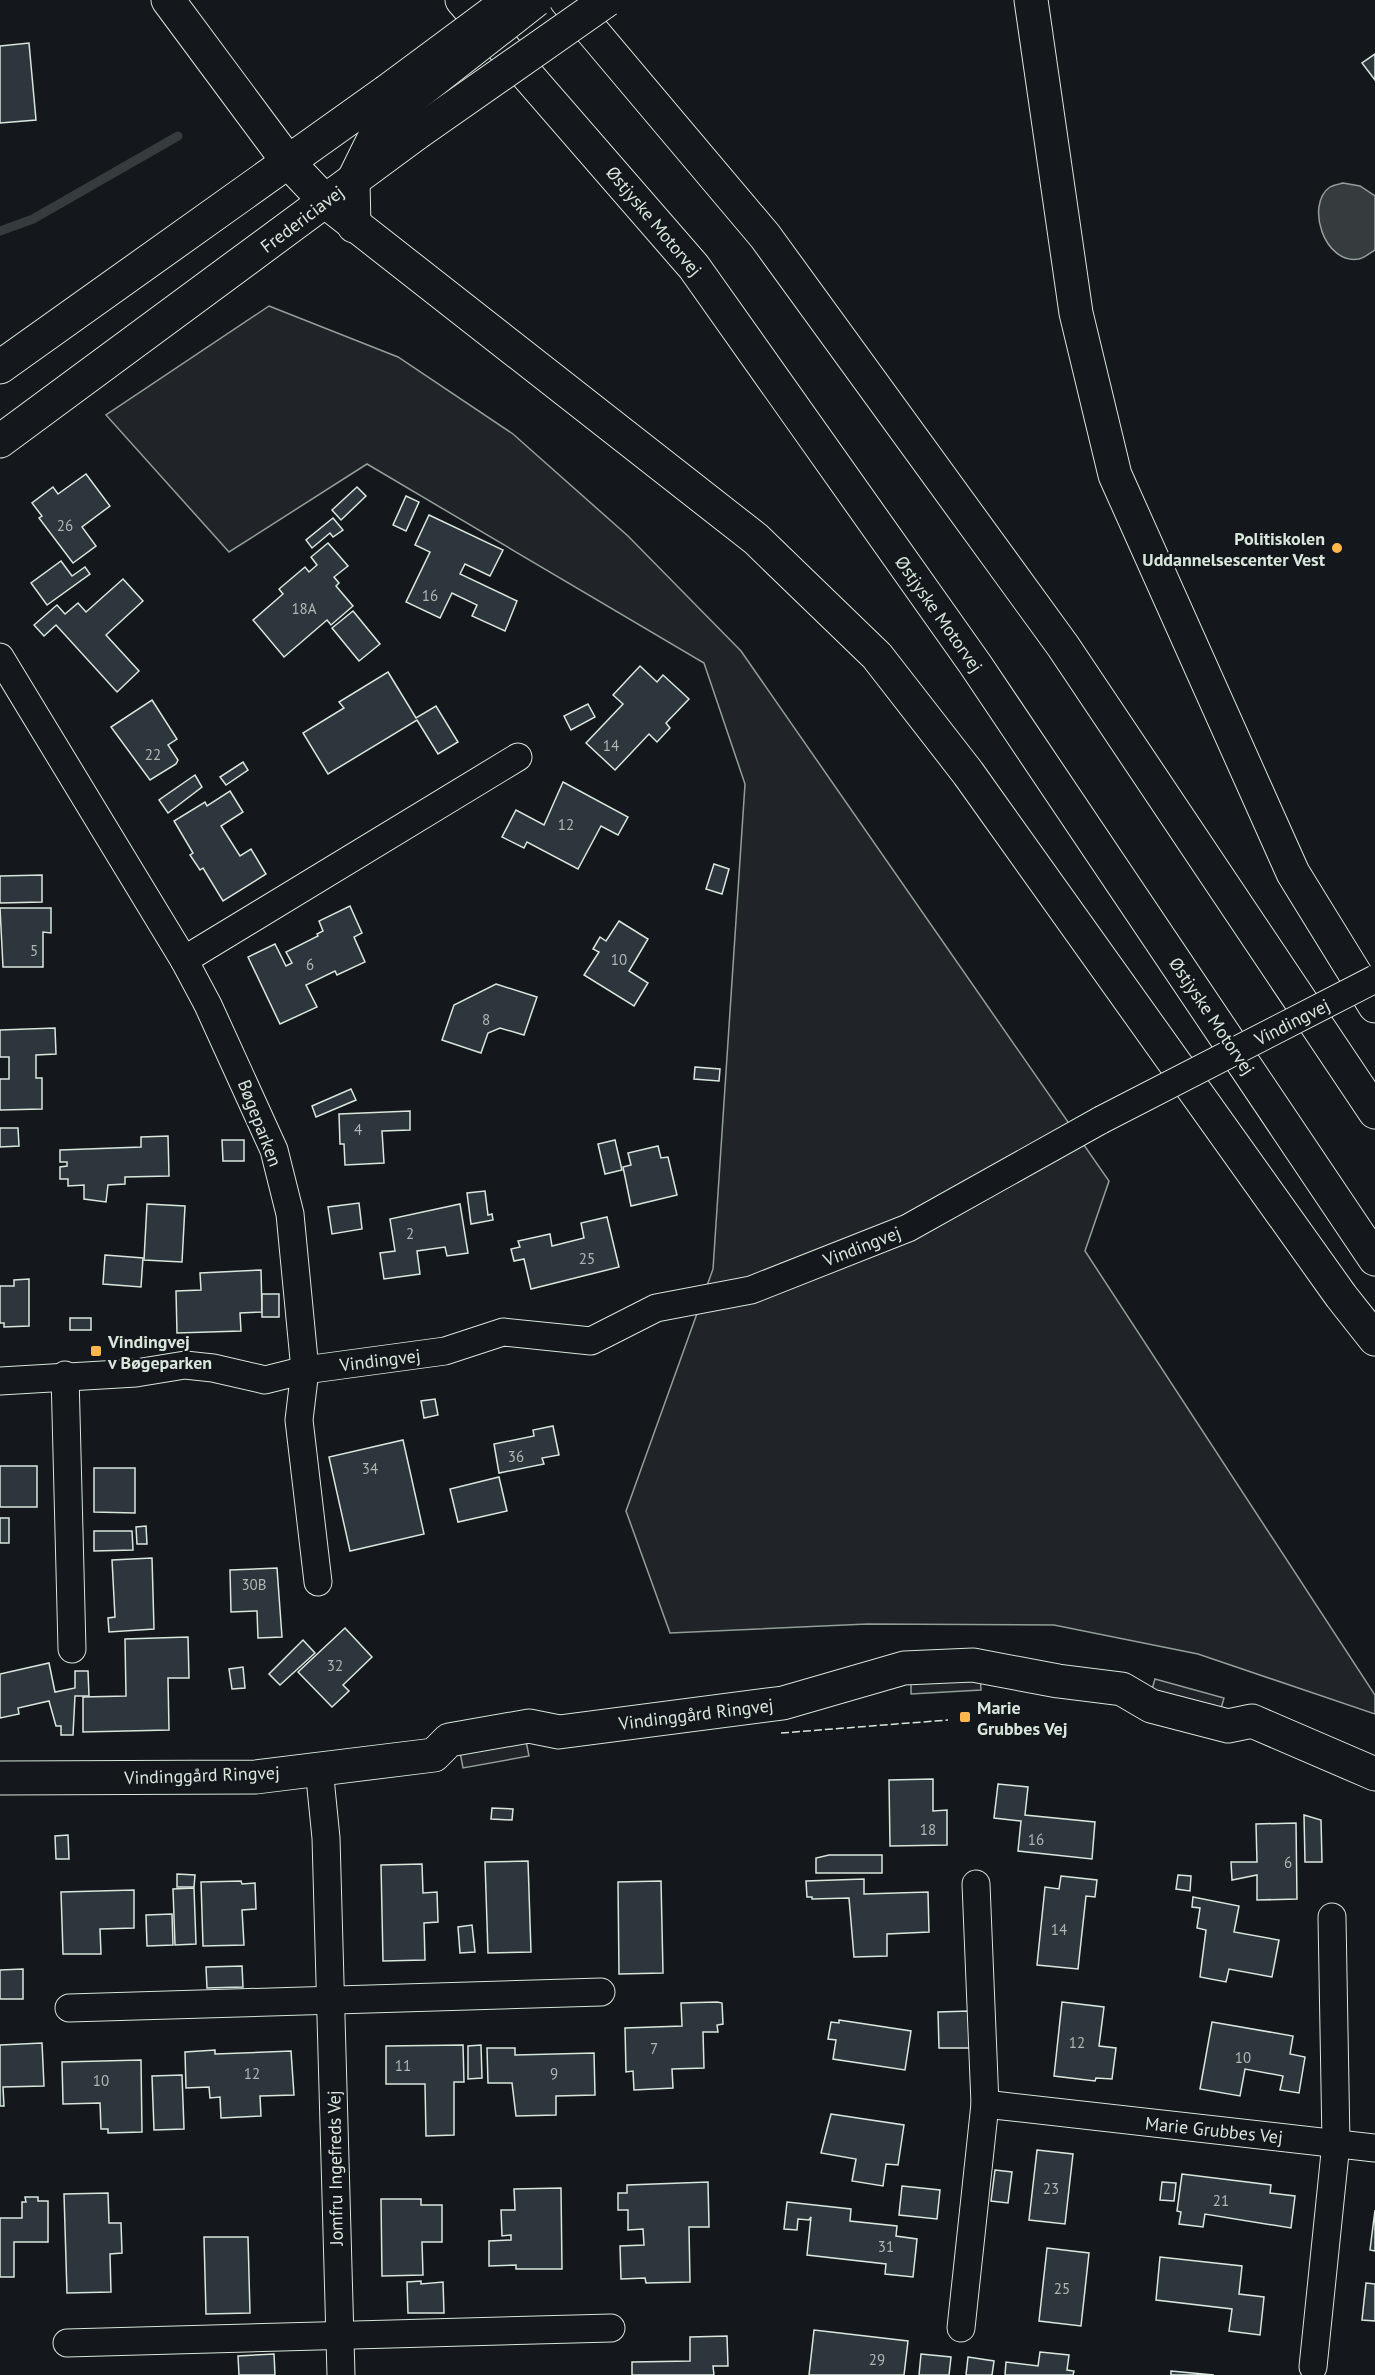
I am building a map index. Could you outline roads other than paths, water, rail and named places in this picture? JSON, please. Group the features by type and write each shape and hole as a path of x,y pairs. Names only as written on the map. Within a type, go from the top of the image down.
{"main road":[{"path":"168,0 289,163 326,202 756,539 877,656 968,772 1341,1296 1375,1339"},
{"name":"Østjyske Motorvej","path":"462,0 694,267 975,664 1375,1259"},
{"path":"354,226 353,181 394,98 510,0"},
{"path":"0,367 289,163 394,98 536,0"},
{"path":"566,0 765,236 1036,608 1375,1112"},
{"name":"Fredericiavej","path":"0,441 417,133 607,0"},
{"path":"1031,0 1076,314 1115,475 1293,873 1375,1006"},
{"name":"Vindinggård Ringvej","path":"0,1778 256,1777 434,1755 449,1740 529,1726 559,1732 783,1703 904,1668 974,1665 1058,1681 1122,1689 1151,1706 1228,1726 1252,1721 1375,1774"}],"street":[{"name":"Bøgeparken","path":"0,657 184,960 208,1005 274,1150 290,1214 305,1370"},
{"path":"184,960 519,758"},
{"name":"Vindingvej","path":"0,1381 65,1375 136,1373 185,1365 213,1368 266,1380 305,1370 445,1351 503,1332 591,1341 656,1308 751,1290 908,1228 1101,1120 1375,979"},
{"path":"305,1370 299,1420 318,1582"},
{"path":"65,1375 72,1649"},
{"name":"Jomfru Ingefreds Vej","path":"320,1768 326,1838 341,2375"},
{"path":"962,2328 985,2104 976,1884"},
{"path":"1313,2367 1336,2144 1332,1917"},
{"path":"69,2008 331,2002 601,1992"},
{"name":"Marie Grubbes Vej","path":"985,2104 1375,2148"},
{"path":"67,2343 611,2328"}],"waterway":[{"path":"0,231 33,219 178,136"}],"place":[{"name":"Politiskolen Uddannelsescenter Vest","path":"1337,548"},
{"name":"Vindingvej v Bøgeparken","path":"96,1351"},
{"name":"Marie Grubbes Vej","path":"965,1717"}]}
